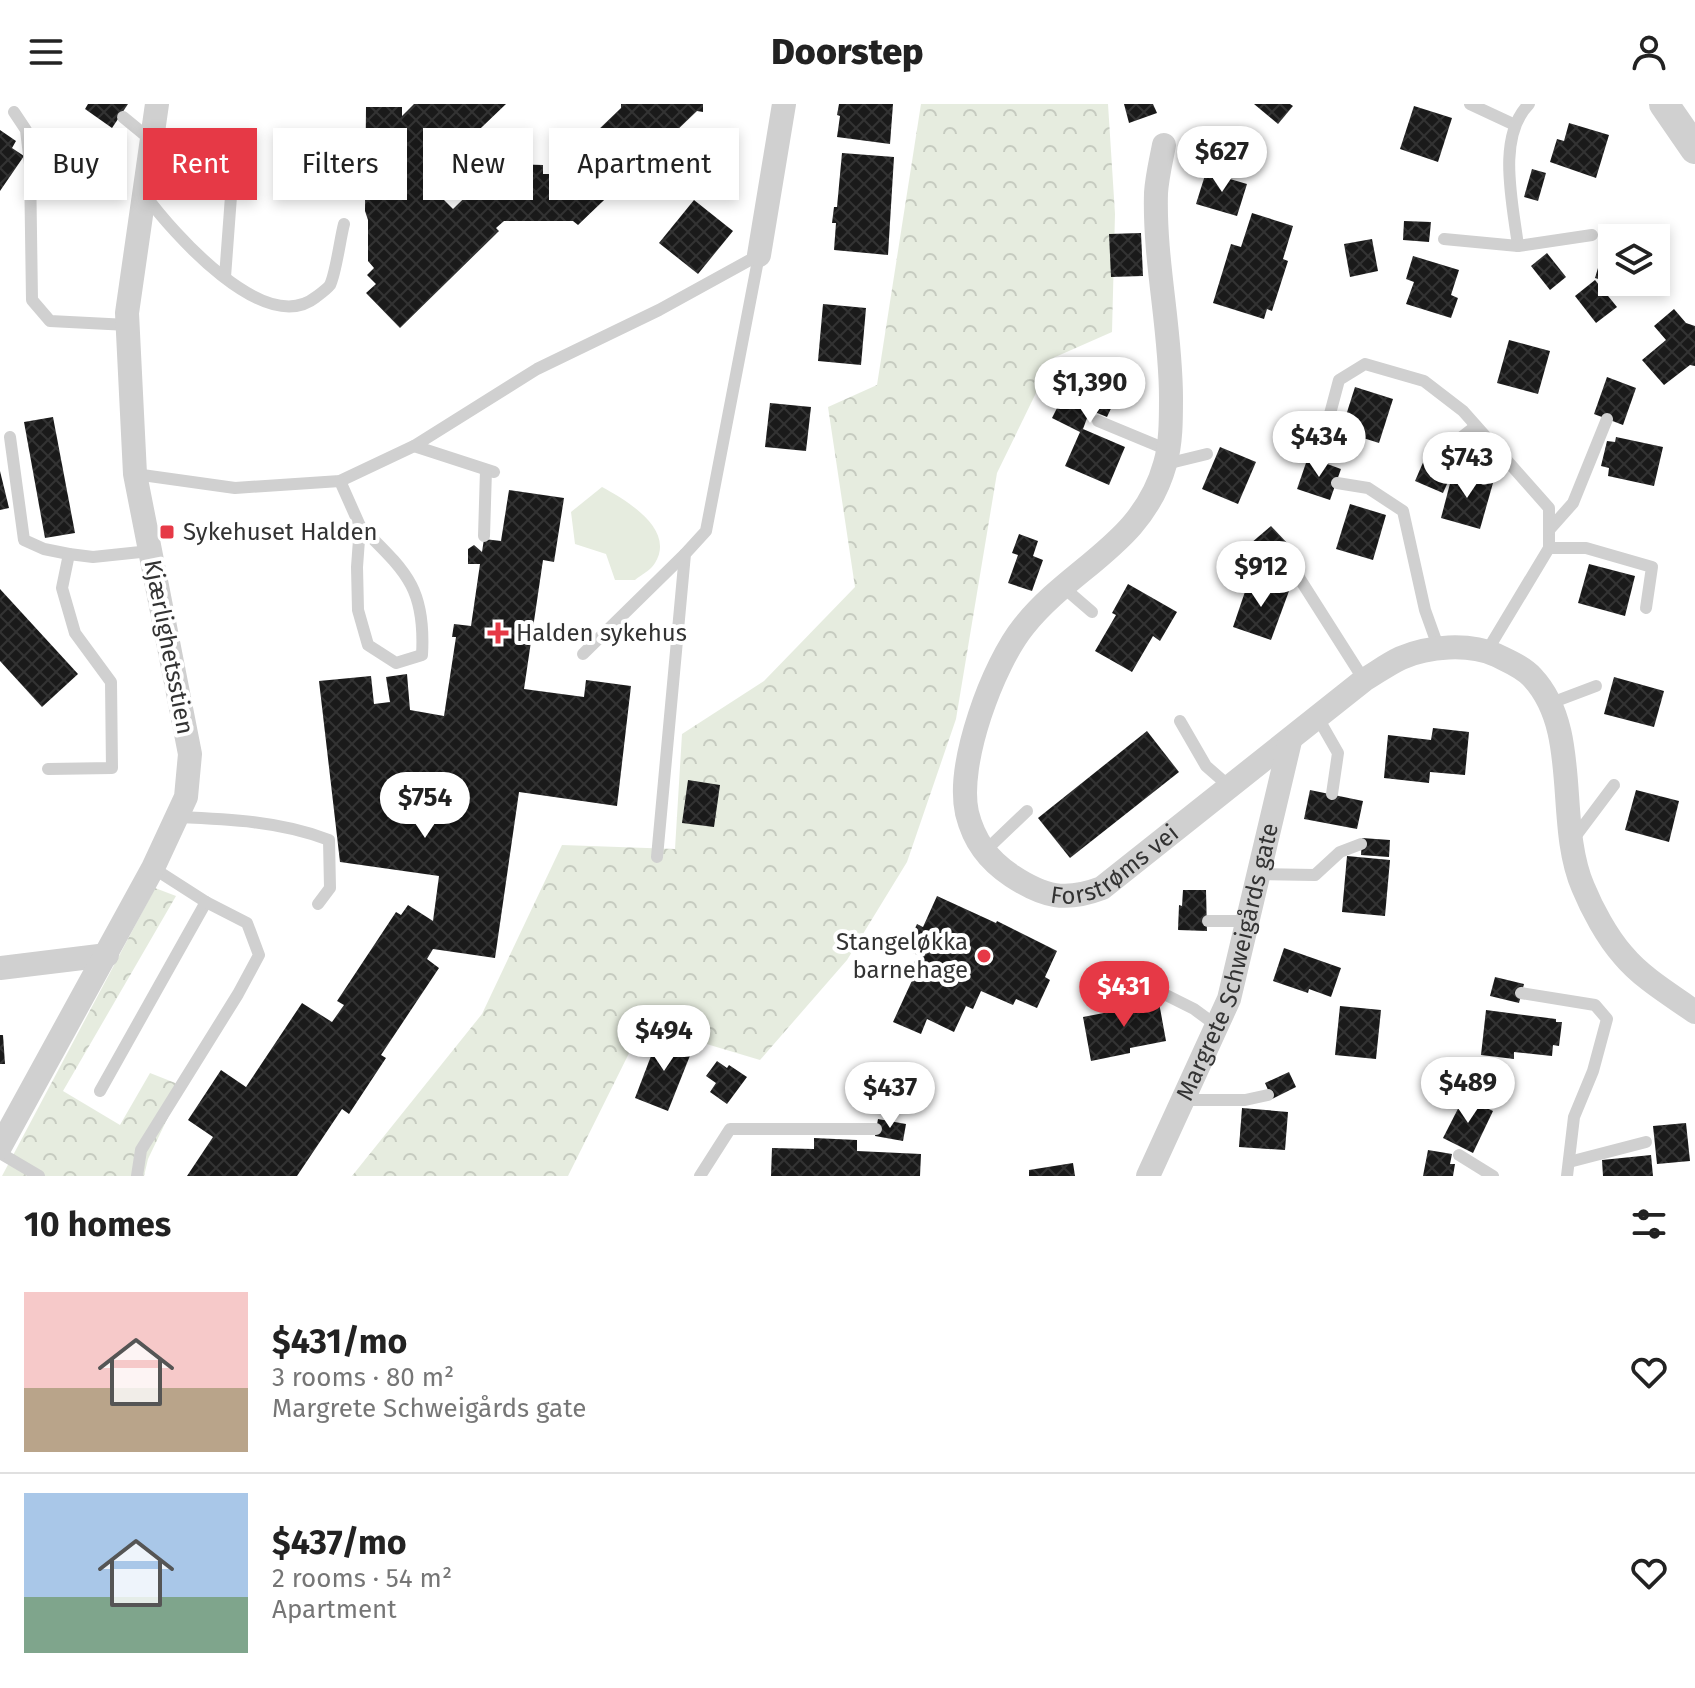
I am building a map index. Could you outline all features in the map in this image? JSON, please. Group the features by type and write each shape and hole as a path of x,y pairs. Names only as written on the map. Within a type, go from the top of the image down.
{"street":[{"name":"Kjærlighetsstien","path":"153,128 157,104"},
{"path":"759,255 784,104"},
{"path":"1664,104 1695,149"},
{"name":"Forstrøms vei","path":"1164,145 1156,189 1156,217 1171,376 1167,457 1154,495 1138,521 1039,608 1007,648 983,707 973,742 966,790 966,810 973,834 984,852 1000,868 1047,894 1081,896 1102,888 1364,680 1402,658 1439,649 1487,651 1531,676 1551,703 1560,732 1570,844 1582,887 1623,955 1695,1012"},
{"name":"Kjærlighetsstien","path":"0,1147 107,955 186,797 190,754 135,474 127,313 143,192"},
{"name":"Margrete Schweigårds gate","path":"1148,1176 1229,999 1290,741"},
{"path":"0,968 107,955"}],"lane":[{"path":"1470,104 1515,125"},
{"path":"1518,246 1508,170 1517,115 1529,104"},
{"path":"14,112 26,130 30,164 32,300 50,321 128,325"},
{"path":"123,117 143,133"},
{"path":"149,200 169,227 225,277 256,298 281,305 306,305 330,286 344,224"},
{"path":"225,277 231,200"},
{"path":"1444,239 1518,246 1592,235"},
{"path":"135,474 235,488 340,481 414,446 537,369 659,310 759,255"},
{"path":"583,654 706,531 759,255"},
{"path":"1327,425 1339,380 1365,364 1424,381 1463,411 1549,508 1549,548 1487,651"},
{"path":"1549,530 1573,503 1607,419"},
{"path":"1098,421 1167,457 1207,454"},
{"path":"1445,450 1476,426"},
{"path":"10,437 24,540 44,549 93,557 150,551"},
{"path":"1484,479 1494,445"},
{"path":"414,446 490,471 484,536"},
{"path":"340,481 360,526 392,558 416,590 424,628 422,655 396,663 368,645 358,610 360,526"},
{"path":"1337,483 1368,488 1403,511 1425,610 1439,649"},
{"path":"1549,548 1586,548 1652,567 1646,608"},
{"path":"48,769 112,768 111,682 75,633 62,588 69,554"},
{"path":"657,857 685,554"},
{"path":"1284,554 1364,680"},
{"path":"1063,587 1092,612"},
{"path":"1551,703 1596,686"},
{"path":"1318,718 1338,753 1332,794"},
{"path":"1180,721 1206,766 1230,787"},
{"path":"1570,844 1614,785"},
{"path":"984,852 1027,811"},
{"path":"176,817 244,820 313,833 329,840 330,888 318,904"},
{"path":"1258,874 1315,875 1340,852 1361,844"},
{"path":"137,1176 141,1150 259,955 247,923 206,902 153,868"},
{"path":"100,1091 206,902"},
{"path":"1208,921 1247,921"},
{"path":"1110,997 1162,993 1194,1009 1217,1026"},
{"path":"1521,993 1595,1005 1607,1019 1593,1071 1574,1117 1567,1176"},
{"path":"1184,1100 1245,1100 1268,1095"},
{"path":"700,1176 730,1129 876,1129"},
{"path":"1569,1162 1646,1142"},
{"path":"0,1153 39,1176"},
{"path":"1459,1155 1493,1176"}],"green space":[{"path":"921,104 1108,104 1115,214 1112,332 1053,358 997,473 956,719 907,862 847,960 760,1060 643,1025 568,1176 352,1176 482,1014 562,845 675,849 682,734 764,681 855,587 828,407 877,385"},
{"path":"602,487 645,517 659,539 660,551 655,563 635,580 615,580 606,554 575,544 571,512"},
{"path":"155,888 176,896 63,1091 120,1125 150,1073 183,1086 148,1159 144,1176 2,1176"}],"building":[{"path":"88,104 128,104 112,128 85,109"},
{"path":"414,104 506,104 481,128 423,128 423,200 444,200 453,209 462,200 533,200 533,165 543,165 543,174 549,174 549,200 604,200 578,225 573,221 504,221 496,228 499,231 400,328 366,293 376,284 367,275 374,268 368,261 365,200 407,200 407,128 366,128 366,107 402,107 402,116"},
{"path":"621,104 703,104 703,112 697,111 679,128 600,128 621,108"},
{"path":"839,104 893,104 890,144 837,137"},
{"path":"1124,104 1153,104 1157,113 1129,123"},
{"path":"1254,104 1290,104 1293,106 1278,124"},
{"path":"1414,106 1452,118 1438,162 1400,149"},
{"path":"1569,123 1609,135 1596,178 1550,162 1557,139 1564,141"},
{"path":"0,130 16,141 12,148 24,156 0,191"},
{"path":"842,153 894,157 888,255 834,250 836,223 832,223 834,207 837,207"},
{"path":"1532,169 1546,173 1538,201 1524,197"},
{"path":"1206,172 1247,184 1237,216 1196,204"},
{"path":"694,200 733,231 698,274 659,243"},
{"path":"1252,213 1293,226 1283,259 1288,261 1272,311 1267,309 1264,319 1213,303 1231,244 1241,247"},
{"path":"1404,221 1431,222 1429,242 1403,240"},
{"path":"1141,233 1143,276 1111,277 1109,234"},
{"path":"1372,239 1378,271 1350,277 1344,244"},
{"path":"1547,253 1566,277 1550,290 1531,266"},
{"path":"1413,256 1459,270 1451,295 1458,298 1451,318 1406,304 1414,282 1406,279"},
{"path":"1595,280 1598,296 1608,296 1617,307 1596,323 1575,296"},
{"path":"823,304 866,308 861,365 818,361"},
{"path":"1674,309 1686,323 1695,326 1695,366 1690,365 1664,385 1642,360 1666,340 1654,326"},
{"path":"1509,340 1550,351 1538,394 1497,383"},
{"path":"1078,366 1121,387 1107,417 1090,410 1083,429 1125,447 1109,485 1065,466 1080,432 1052,418"},
{"path":"1607,377 1636,388 1623,425 1594,414"},
{"path":"1355,387 1393,399 1379,443 1341,431"},
{"path":"770,403 811,407 806,451 765,447"},
{"path":"53,417 75,533 45,538 24,422"},
{"path":"1315,421 1337,428 1331,450 1308,442"},
{"path":"1616,437 1663,447 1654,486 1608,476 1609,468 1601,466 1607,441 1615,442"},
{"path":"1431,444 1459,457 1443,493 1415,481"},
{"path":"1220,447 1256,462 1238,504 1202,489"},
{"path":"1308,457 1341,469 1330,500 1297,489"},
{"path":"0,471 9,508 0,510"},
{"path":"1453,472 1493,483 1480,529 1441,518"},
{"path":"509,490 564,498 554,562 543,560 524,689 584,697 586,680 631,686 617,806 519,792 495,958 433,949 427,959 439,968 381,1055 386,1058 349,1114 342,1109 297,1176 187,1176 213,1137 188,1120 221,1070 246,1087 302,1003 332,1022 344,1005 337,1001 396,912 401,915 408,905 433,921 439,876 340,862 319,681 371,676 374,704 390,702 386,677 407,674 410,710 444,716 456,637 452,637 454,624 471,626 480,564 468,564 468,549 474,545 482,552 484,539 501,541"},
{"path":"1350,504 1386,515 1373,560 1336,549"},
{"path":"1271,526 1289,545 1262,567 1244,549"},
{"path":"1019,534 1038,541 1033,556 1043,560 1032,591 1008,583 1018,555 1012,553"},
{"path":"1589,564 1635,576 1625,616 1578,603"},
{"path":"1250,577 1289,591 1271,640 1233,627"},
{"path":"1128,584 1177,612 1160,641 1153,636 1132,672 1095,651 1116,615 1112,613"},
{"path":"0,589 78,674 42,707 0,661"},
{"path":"1614,677 1664,691 1654,727 1604,714"},
{"path":"1433,728 1469,732 1465,775 1430,772 1429,783 1384,778 1388,735 1431,740"},
{"path":"1147,731 1179,772 1070,858 1038,818"},
{"path":"688,780 720,785 714,827 682,823"},
{"path":"1310,790 1363,801 1357,829 1304,819"},
{"path":"1636,790 1679,801 1669,842 1625,830"},
{"path":"1362,838 1390,840 1389,857 1361,855"},
{"path":"1347,856 1390,860 1385,916 1342,912"},
{"path":"1183,890 1206,890 1207,931 1178,930"},
{"path":"937,896 1057,951 1045,977 1050,980 1037,1008 1016,999 1013,1005 981,991 973,1009 966,1006 954,1032 927,1019 921,1034 893,1022 915,974 910,971 915,961 919,963 922,957 911,952 917,939 911,937 917,924 923,927"},
{"path":"1284,948 1341,968 1331,997 1273,981"},
{"path":"1495,977 1524,984 1519,1003 1490,996"},
{"path":"1158,997 1166,1041 1130,1048 1130,1053 1091,1061 1083,1017 1114,1011 1113,1005"},
{"path":"1340,1006 1381,1010 1376,1059 1335,1055"},
{"path":"1486,1010 1556,1019 1556,1022 1562,1022 1559,1046 1553,1045 1552,1056 1514,1052 1514,1059 1481,1055"},
{"path":"0,1035 3,1035 5,1064 0,1064"},
{"path":"659,1035 693,1048 668,1111 635,1098"},
{"path":"717,1061 747,1077 727,1104 710,1092 716,1083 706,1076"},
{"path":"1289,1072 1296,1087 1272,1099 1265,1083"},
{"path":"1464,1097 1493,1111 1473,1153 1443,1138"},
{"path":"1242,1108 1288,1112 1285,1150 1239,1147"},
{"path":"878,1119 906,1124 903,1141 875,1136"},
{"path":"1686,1123 1690,1161 1657,1164 1653,1126"},
{"path":"814,1138 857,1140 857,1151 921,1154 920,1176 771,1176 772,1148 814,1149"},
{"path":"1428,1150 1452,1154 1450,1164 1455,1164 1453,1176 1423,1176"},
{"path":"1651,1155 1653,1176 1603,1176 1602,1160"},
{"path":"1073,1163 1075,1176 1029,1176 1029,1170"}],"place":[{"name":"Sykehuset Halden","path":"167,532"},
{"name":"Halden sykehus","path":"498,633"},
{"name":"Stangeløkka barnehage","path":"984,956"}]}
